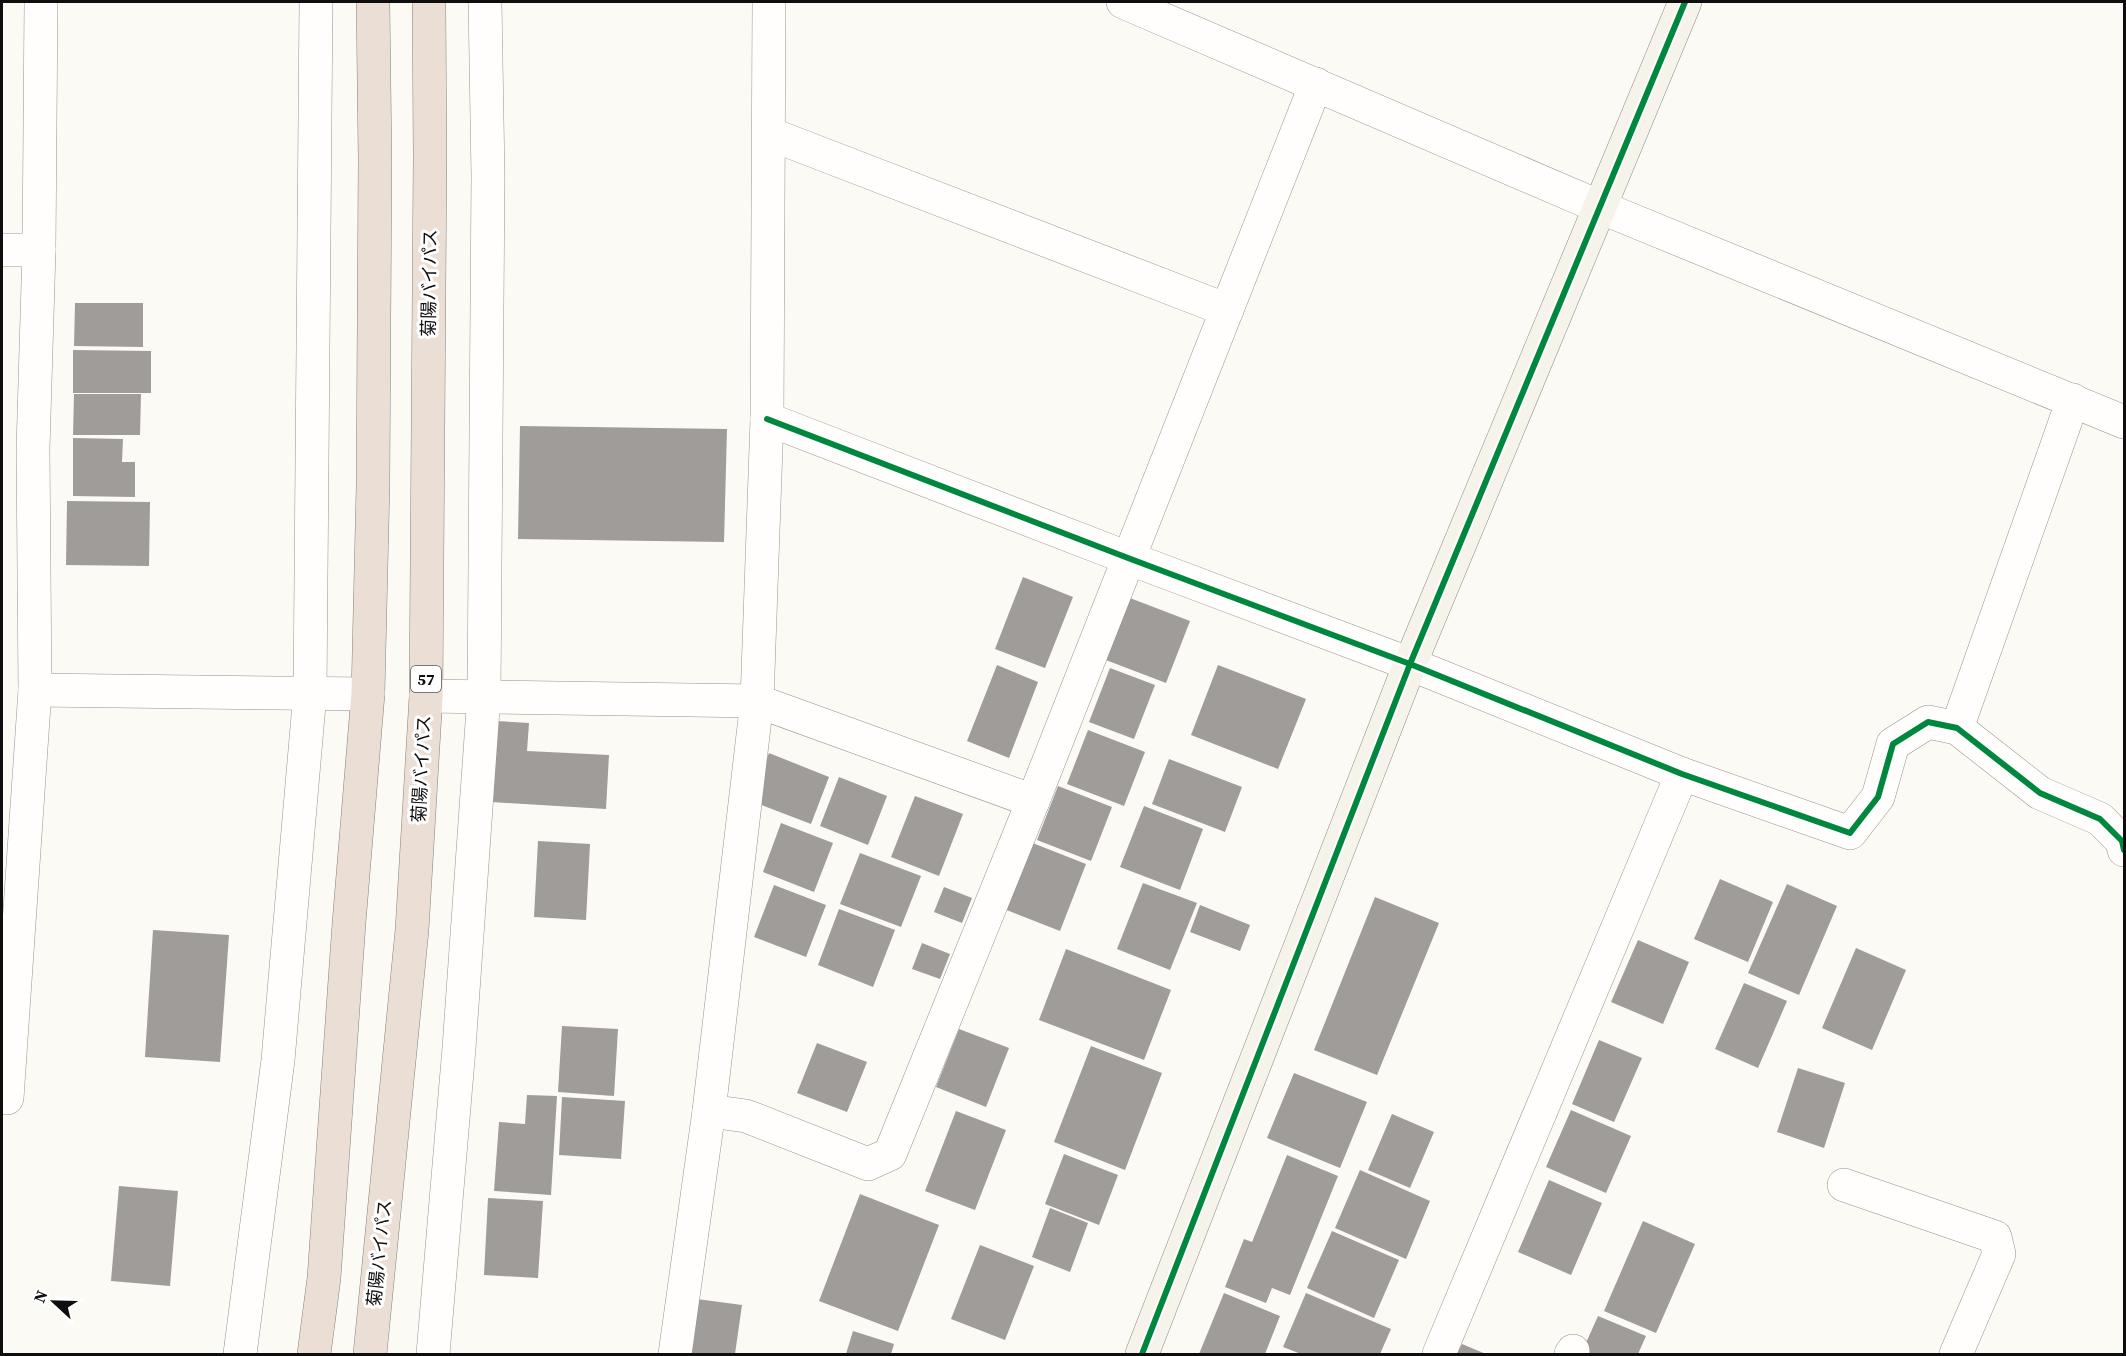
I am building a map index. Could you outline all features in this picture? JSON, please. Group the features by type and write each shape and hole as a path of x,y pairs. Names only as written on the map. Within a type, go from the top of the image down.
{"highway":[{"path":"314,1354 324,1278 368,694 373,485 375,160 373,2"},
{"name":"菊陽バイパス","path":"370,1354 412,930 426,696 429,2"}],"street":[{"path":"2,1097 7,1098 12,883 35,690 33,449 39,250 41,2"},
{"path":"240,1354 278,1060 310,693 316,2"},
{"path":"433,1354 459,1048 484,695 488,176 486,2"},
{"path":"675,1354 709,1112 757,701 767,419 769,2"},
{"path":"1123,2 1600,207 2124,422"},
{"path":"1142,1354 1410,664 1685,2"},
{"path":"709,1112 746,1116 868,1164 890,1154 1033,801 1316,84"},
{"path":"770,134 1227,310"},
{"path":"2,250 39,250"},
{"path":"1957,728 2073,400"},
{"path":"767,419 1410,664 1682,774 1850,833 1878,797 1893,744 1928,722 1957,728 2040,793 2100,819 2122,841 2124,850"},
{"path":"35,690 368,694"},
{"path":"426,696 484,695 757,701 1033,801"},
{"path":"1439,1354 1682,774"},
{"path":"1844,1185 1995,1237 1999,1254 1956,1354"}],"building":[{"path":"75,303 143,303 143,347 74,346"},
{"path":"73,350 151,351 151,393 73,393"},
{"path":"74,394 141,394 140,435 73,435"},
{"path":"520,426 727,429 724,542 518,539"},
{"path":"73,438 123,439 122,462 135,462 135,497 73,496"},
{"path":"67,501 150,502 149,566 66,565"},
{"path":"1023,577 1073,597 1045,668 995,649"},
{"path":"1122,595 1190,621 1166,683 1098,657"},
{"path":"997,665 1038,682 1009,758 967,741"},
{"path":"1218,665 1306,699 1278,769 1191,735"},
{"path":"1110,668 1155,685 1134,739 1089,722"},
{"path":"496,721 529,723 527,751 609,755 606,809 491,802"},
{"path":"1088,730 1145,752 1124,806 1067,784"},
{"path":"769,753 829,777 811,824 751,801"},
{"path":"1169,759 1242,787 1225,832 1152,804"},
{"path":"839,777 887,796 868,845 820,826"},
{"path":"1058,786 1112,807 1091,861 1037,840"},
{"path":"915,796 963,814 939,876 891,857"},
{"path":"1144,806 1203,829 1180,890 1120,867"},
{"path":"781,823 833,843 814,892 763,872"},
{"path":"538,841 590,844 586,920 534,917"},
{"path":"1030,842 1086,864 1060,931 1004,909"},
{"path":"860,853 921,876 901,927 840,904"},
{"path":"1720,879 1773,902 1748,962 1694,939"},
{"path":"1143,883 1197,903 1170,970 1117,949"},
{"path":"1787,884 1837,906 1799,995 1748,973"},
{"path":"774,885 826,905 806,957 754,937"},
{"path":"944,887 972,898 962,923 934,912"},
{"path":"1375,897 1439,923 1377,1075 1314,1050"},
{"path":"1200,905 1250,925 1240,951 1190,932"},
{"path":"839,909 895,930 873,987 818,965"},
{"path":"153,930 229,935 220,1062 145,1057"},
{"path":"1638,940 1689,962 1663,1024 1611,1002"},
{"path":"922,943 950,954 940,979 912,969"},
{"path":"1856,948 1906,970 1872,1050 1822,1028"},
{"path":"1066,949 1171,990 1144,1060 1039,1020"},
{"path":"1744,983 1787,1001 1758,1068 1715,1049"},
{"path":"562,1026 618,1029 614,1096 558,1092"},
{"path":"959,1029 1009,1048 986,1107 936,1087"},
{"path":"1599,1040 1642,1058 1614,1122 1572,1104"},
{"path":"817,1043 867,1062 847,1112 797,1093"},
{"path":"1091,1046 1162,1073 1125,1170 1054,1142"},
{"path":"1798,1068 1845,1083 1824,1148 1777,1132"},
{"path":"1294,1073 1367,1102 1340,1168 1267,1138"},
{"path":"527,1095 557,1096 551,1195 494,1191 499,1122 525,1124"},
{"path":"562,1097 625,1101 621,1159 559,1155"},
{"path":"1571,1110 1631,1136 1606,1193 1546,1167"},
{"path":"956,1111 1006,1130 975,1210 925,1191"},
{"path":"1392,1114 1434,1132 1410,1188 1368,1170"},
{"path":"1064,1154 1118,1175 1099,1225 1045,1204"},
{"path":"1287,1155 1338,1176 1290,1295 1272,1288 1266,1303 1225,1287 1244,1239 1252,1242"},
{"path":"1360,1170 1430,1201 1406,1259 1335,1228"},
{"path":"1549,1180 1602,1203 1571,1275 1518,1252"},
{"path":"119,1186 178,1191 170,1286 111,1281"},
{"path":"860,1194 939,1225 898,1331 819,1301"},
{"path":"488,1198 543,1201 538,1278 484,1275"},
{"path":"1050,1208 1088,1223 1070,1272 1032,1257"},
{"path":"1643,1221 1695,1244 1656,1333 1604,1311"},
{"path":"1332,1231 1399,1260 1374,1318 1307,1288"},
{"path":"980,1245 1034,1266 1005,1340 951,1319"},
{"path":"1224,1293 1280,1316 1265,1354 1199,1354"},
{"path":"1306,1293 1391,1329 1380,1354 1301,1354 1283,1347"},
{"path":"697,1299 742,1305 735,1354 689,1354"},
{"path":"1598,1316 1646,1336 1638,1354 1581,1354"},
{"path":"853,1331 894,1344 891,1354 846,1354"},
{"path":"1462,1344 1486,1354 1457,1354"}],"cycle path":[{"path":"1142,1354 1410,664 1685,2"},
{"path":"767,419 1410,664 1682,774 1850,833 1878,797 1893,744 1928,722 1957,728 2040,793 2100,819 2122,841 2124,850"}]}
